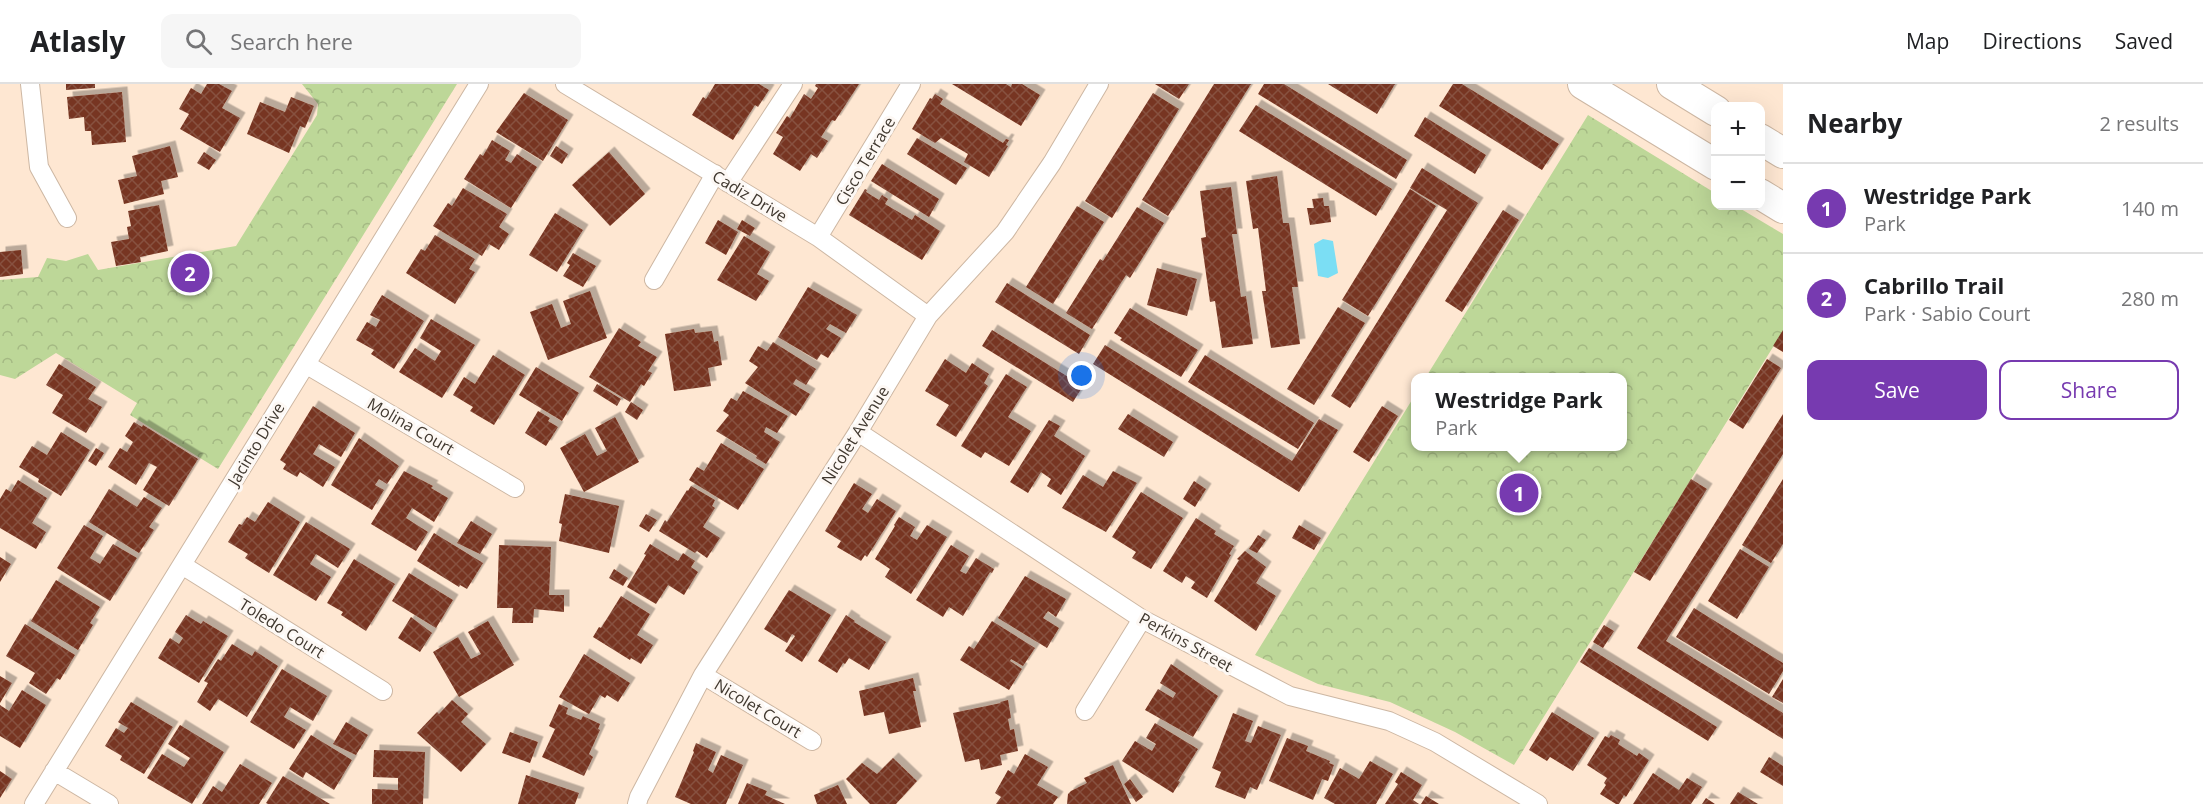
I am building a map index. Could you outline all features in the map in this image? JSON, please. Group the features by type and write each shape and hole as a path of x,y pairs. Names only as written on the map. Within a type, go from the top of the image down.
{"main road":[{"path":"1583,84 1711,162"},
{"path":"1672,84 1711,108"},
{"path":"1765,142 1783,153"},
{"path":"1765,197 1783,208"}],"street":[{"path":"30,84 39,167 67,218"},
{"name":"Jacinto Drive","path":"34,804 479,84"},
{"name":"Cadiz Drive","path":"565,84 818,237 928,316"},
{"path":"654,280 722,178 793,84"},
{"name":"Cisco Terrace","path":"818,237 911,84"},
{"name":"Nicolet Avenue","path":"637,804 639,796 703,675 858,432 928,316 1005,232 1052,164 1099,84"},
{"name":"Molina Court","path":"306,365 515,488"},
{"name":"Perkins Street","path":"858,432 1142,619 1290,696 1389,721 1435,742 1538,804"},
{"name":"Toledo Court","path":"182,565 383,691"},
{"path":"1085,711 1142,619"},
{"name":"Nicolet Court","path":"703,675 812,741"},
{"path":"54,771 109,804"}],"green space":[{"path":"302,84 457,84 218,469 130,415 137,403 56,353 15,379 0,375 0,280 38,277 47,258 66,261 88,254 98,270 236,246 317,115 318,104"},
{"path":"1588,115 1711,191 1711,210 1743,210 1783,234 1783,331 1514,765 1455,732 1390,702 1318,684 1255,655 1411,402 1411,451 1627,451 1627,373 1428,373"}],"water":[{"path":"1323,239 1333,241 1338,273 1328,278 1318,276 1314,244"}],"building":[{"path":"66,84 95,84 95,88 66,90"},
{"path":"207,84 219,84 232,91 222,108 240,118 220,152 180,129 189,114 179,109 191,88 201,94"},
{"path":"715,84 759,84 769,90 758,107 755,105 733,140 692,115 703,97 706,99"},
{"path":"816,84 859,84 835,121 832,120 821,137 828,141 817,158 811,154 800,171 773,154 783,137 776,133 787,116 790,118 804,94 811,99 818,88"},
{"path":"952,84 1006,84 1011,87 1012,84 1022,84 1040,95 1021,126"},
{"path":"1155,84 1189,84 1179,99"},
{"path":"1214,84 1251,84 1168,216 1142,200"},
{"path":"1264,84 1284,84 1407,160 1396,179 1258,94"},
{"path":"1328,84 1395,84 1377,114"},
{"path":"1453,84 1462,84 1559,144 1542,170 1439,106"},
{"path":"122,92 126,142 92,145 91,131 85,131 84,117 69,119 67,97"},
{"path":"524,93 568,120 543,161 496,132"},
{"path":"1153,93 1179,109 1112,218 1085,201"},
{"path":"935,94 943,99 940,104 1003,143 1006,139 1009,140 1006,145 1008,146 989,177 964,162 968,154 941,138 935,143 912,129 930,98 932,99"},
{"path":"291,97 314,106 305,128 300,126 289,153 247,134 260,102 285,112"},
{"path":"1256,105 1392,189 1376,216 1239,131"},
{"path":"1425,117 1486,155 1475,174 1414,136"},
{"path":"917,138 967,168 956,185 907,154"},
{"path":"492,140 510,151 505,160 511,163 517,154 537,167 511,208 464,179 480,154 483,156"},
{"path":"170,146 178,177 161,181 164,194 124,204 118,180 137,176 132,156"},
{"path":"556,146 568,154 562,164 550,156"},
{"path":"204,152 216,160 209,170 197,163"},
{"path":"609,152 645,194 610,226 572,185"},
{"path":"882,164 939,199 929,217 871,181"},
{"path":"1422,168 1478,203 1350,408 1331,396 1447,210 1410,188"},
{"path":"1277,176 1283,223 1289,223 1298,287 1292,287 1300,344 1271,348 1262,291 1266,291 1258,228 1253,229 1246,181"},
{"path":"1231,187 1237,234 1232,234 1241,297 1246,296 1253,344 1222,348 1215,301 1210,302 1201,238 1206,237 1200,191"},
{"path":"463,188 507,214 499,227 509,234 499,250 489,244 482,256 433,226 448,203 452,206"},
{"path":"865,189 879,200 882,195 888,199 885,204 912,220 915,215 940,231 922,260 849,215"},
{"path":"1410,189 1436,206 1368,316 1342,300"},
{"path":"1323,198 1324,206 1329,206 1331,222 1310,225 1307,208 1314,208 1312,199"},
{"path":"159,205 168,251 140,257 141,262 116,266 111,242 129,239 127,227 131,226 128,211"},
{"path":"1077,206 1104,222 1053,304 1026,287"},
{"path":"1137,207 1164,223 1130,278 1126,275 1092,329 1066,313 1100,259 1103,261"},
{"path":"1503,210 1519,220 1462,312 1445,301"},
{"path":"555,213 583,230 557,272 529,255"},
{"path":"718,220 738,232 726,255 705,243"},
{"path":"742,220 755,228 750,236 737,229"},
{"path":"435,235 475,259 469,269 475,272 455,304 406,273 421,249 425,251"},
{"path":"744,236 770,252 757,274 769,281 756,301 717,280"},
{"path":"21,250 23,274 0,277 0,252"},
{"path":"573,253 596,266 583,287 563,276 570,265 567,263"},
{"path":"1157,268 1197,279 1187,316 1147,305"},
{"path":"1007,283 1090,335 1079,354 995,302"},
{"path":"808,287 857,315 846,333 830,324 826,329 841,338 828,358 821,354 817,360 778,337"},
{"path":"590,291 607,338 548,360 530,312 552,304 561,328 571,324 563,301"},
{"path":"382,295 424,321 394,369 371,354 374,350 356,340 367,322 376,327 380,320 370,315"},
{"path":"1338,307 1365,323 1314,405 1287,389"},
{"path":"1130,308 1198,350 1181,377 1120,340 1122,338 1114,333"},
{"path":"431,319 475,345 442,398 399,372 415,348 435,361 441,351 420,338"},
{"path":"619,328 641,342 638,346 657,357 648,371 652,373 644,386 641,384 630,402 589,377"},
{"path":"694,329 695,333 712,331 714,342 718,341 722,365 708,368 711,386 674,391 665,334"},
{"path":"992,330 1083,386 1073,402 982,346"},
{"path":"1783,330 1783,352 1773,346"},
{"path":"773,342 816,369 806,385 796,379 793,384 810,394 796,416 745,383 758,367 749,361 758,346 767,351"},
{"path":"1105,345 1292,461 1319,419 1338,430 1299,492 1093,364"},
{"path":"493,355 525,375 494,425 470,411 473,407 453,395 464,377 475,384"},
{"path":"1205,355 1314,423 1298,449 1188,382"},
{"path":"945,359 966,373 972,363 989,374 984,383 988,386 956,437 936,425 949,405 925,391"},
{"path":"1767,359 1781,368 1743,429 1729,420"},
{"path":"59,364 96,387 88,399 102,407 86,433 52,413 63,395 46,385"},
{"path":"536,367 579,393 562,421 519,395"},
{"path":"1006,374 1027,387 1008,417 1031,431 1009,466 985,452 981,458 961,446"},
{"path":"597,384 621,399 617,406 593,391"},
{"path":"743,391 788,416 777,433 766,427 764,432 780,442 766,464 716,431 729,415 723,411 731,398 737,401"},
{"path":"631,402 643,410 637,420 625,412"},
{"path":"313,406 355,433 341,457 319,444 313,454 335,467 323,487 300,472 297,477 283,469 286,464 280,460"},
{"path":"1382,406 1398,416 1369,462 1353,452"},
{"path":"538,411 550,418 548,421 558,427 546,446 525,433"},
{"path":"1128,414 1173,442 1164,457 1118,429"},
{"path":"1783,414 1783,454 1666,641 1783,713 1783,739 1637,648"},
{"path":"615,417 639,462 584,492 560,448 585,434 597,456 607,451 595,428"},
{"path":"1049,420 1060,426 1054,436 1085,456 1061,495 1047,486 1051,479 1041,472 1028,493 1010,482"},
{"path":"134,422 142,427 143,425 198,459 169,506 143,490 157,467 149,463 136,485 108,467 120,448 127,452 133,442 125,436"},
{"path":"61,432 90,450 61,496 19,467 32,446 47,455"},
{"path":"359,438 399,466 387,484 379,479 375,485 384,490 372,510 331,485"},
{"path":"721,443 764,469 738,510 689,480 697,467 704,471"},
{"path":"96,448 104,453 96,466 88,461"},
{"path":"404,471 433,486 431,488 448,498 434,522 412,508 406,518 428,532 416,551 371,524"},
{"path":"1113,471 1137,483 1106,532 1062,508 1083,475 1103,487"},
{"path":"1691,479 1707,489 1650,581 1634,572"},
{"path":"1783,479 1783,544 1771,563 1742,545"},
{"path":"18,480 47,498 32,523 46,532 36,549 0,528 0,499 6,489 11,492"},
{"path":"1194,481 1206,489 1195,507 1183,499"},
{"path":"854,483 872,494 862,509 868,513 877,499 896,511 867,557 865,555 861,561 837,547 841,541 825,531"},
{"path":"691,486 715,500 712,506 715,508 703,527 720,538 707,558 659,531"},
{"path":"109,489 137,507 144,497 162,508 149,527 154,530 139,553 89,522"},
{"path":"1141,492 1183,518 1151,569 1132,558 1136,552 1112,537"},
{"path":"565,494 619,506 609,553 559,541 562,524 559,523"},
{"path":"268,502 300,522 269,573 245,558 248,554 228,542 239,524 242,525 247,517 255,522"},
{"path":"646,514 657,520 649,532 639,526"},
{"path":"899,517 915,527 910,536 917,540 927,525 947,537 911,594 885,577 890,569 875,559"},
{"path":"1196,518 1216,531 1214,534 1234,546 1207,598 1191,588 1195,582 1186,576 1182,583 1163,571"},
{"path":"471,521 492,534 480,554 457,543"},
{"path":"306,522 350,549 338,568 316,554 310,564 331,577 316,601 273,575"},
{"path":"84,525 103,536 90,558 100,564 113,544 137,558 110,601 57,568"},
{"path":"1299,525 1321,538 1314,550 1292,538"},
{"path":"434,533 483,563 467,589 460,585 459,587 417,561"},
{"path":"1258,535 1266,540 1257,553 1249,549"},
{"path":"650,544 678,561 683,553 695,561 691,567 698,572 684,595 668,585 656,604 627,587"},
{"path":"499,545 551,547 549,595 564,595 564,612 534,609 533,623 512,623 513,608 497,608"},
{"path":"951,545 969,556 960,571 966,574 976,558 994,569 963,616 949,607 943,617 916,600"},
{"path":"1740,549 1769,567 1737,619 1708,601"},
{"path":"1245,551 1266,567 1256,583 1276,596 1256,631 1214,601 1239,560 1237,559"},
{"path":"0,557 11,564 0,582"},
{"path":"354,559 395,584 366,631 341,615 343,612 327,603"},
{"path":"614,569 628,578 623,586 609,578"},
{"path":"409,573 453,600 436,628 392,601"},
{"path":"1025,576 1066,599 1056,617 1048,611 1043,618 1059,628 1047,648 998,618"},
{"path":"56,580 100,607 90,623 93,625 78,650 31,621"},
{"path":"789,590 831,615 802,662 785,651 795,636 792,634 787,643 764,629"},
{"path":"621,596 650,614 637,635 653,645 641,664 631,658 630,660 593,637"},
{"path":"1694,608 1783,663 1783,671 1769,694 1676,637"},
{"path":"186,615 201,624 203,621 228,636 199,683 158,658 170,638 179,644 183,638 175,632"},
{"path":"846,615 886,642 869,670 849,658 837,673 818,661"},
{"path":"411,617 432,633 420,652 398,638"},
{"path":"488,621 514,665 459,697 433,652 458,637 471,659 481,654 468,632"},
{"path":"992,621 1035,648 1023,666 1011,659 1010,661 1022,669 1009,690 960,660 969,646 974,649"},
{"path":"25,624 75,655 60,680 57,678 46,694 29,683 35,673 6,656"},
{"path":"1604,625 1614,631 1603,648 1593,642"},
{"path":"232,644 252,656 255,651 278,666 247,717 218,699 210,711 197,702 208,683 204,681 218,659 221,661"},
{"path":"1589,648 1717,727 1708,741 1580,662"},
{"path":"584,654 630,683 618,702 607,695 605,698 600,695 589,714 559,697"},
{"path":"1171,664 1218,696 1193,737 1145,710 1158,689 1173,698 1176,693 1160,683"},
{"path":"282,669 327,696 313,721 290,707 284,717 306,730 294,749 250,722"},
{"path":"0,676 12,683 0,703"},
{"path":"913,678 916,691 913,691 921,727 889,734 884,712 864,716 859,691"},
{"path":"1783,679 1783,703 1772,697"},
{"path":"22,690 46,705 20,748 0,736 0,705 9,711"},
{"path":"452,700 468,714 461,722 486,744 461,772 417,733"},
{"path":"1008,700 1010,730 1014,729 1018,751 1000,755 1002,765 981,770 979,759 965,762 953,713"},
{"path":"131,702 173,727 144,774 120,760 122,756 105,746 116,728 124,733 128,728 118,722"},
{"path":"559,704 568,708 566,714 581,720 583,716 600,724 598,729 600,730 589,754 593,757 584,776 542,757 555,729 549,726"},
{"path":"1552,712 1594,738 1573,771 1550,757 1547,761 1529,750"},
{"path":"1233,713 1253,721 1245,741 1251,743 1258,726 1281,735 1257,790 1250,787 1245,799 1215,787 1221,772 1212,768"},
{"path":"346,722 368,735 356,755 333,744"},
{"path":"1155,723 1198,749 1173,793 1122,761 1135,741 1152,751 1156,744 1146,738"},
{"path":"180,725 224,752 192,804 147,778 162,754 184,767 190,758 168,744"},
{"path":"510,732 538,742 530,763 502,753"},
{"path":"311,735 352,760 334,790 306,772 303,778 289,769"},
{"path":"1611,735 1620,740 1618,744 1637,756 1639,753 1649,760 1626,797 1624,795 1619,804 1600,794 1606,785 1604,783 1607,778 1587,765 1605,736 1609,738"},
{"path":"1287,738 1308,746 1306,751 1334,765 1328,781 1322,779 1313,800 1269,781"},
{"path":"696,743 716,752 708,770 713,773 721,755 743,765 726,804 691,804 675,797"},
{"path":"374,750 425,752 423,804 372,804 372,789 398,790 398,778 373,777"},
{"path":"1025,754 1048,767 1037,785 1058,797 1053,804 996,804 1001,797 995,793 1008,770 1014,774"},
{"path":"1769,757 1783,766 1783,786 1760,772"},
{"path":"893,758 917,781 896,804 870,804 846,779 862,763 877,774"},
{"path":"1370,761 1393,774 1376,804 1335,804 1324,798 1340,768 1359,779"},
{"path":"240,764 272,783 259,804 202,804 213,786 222,792"},
{"path":"1113,765 1131,804 1067,804 1068,794 1087,783 1084,778"},
{"path":"0,771 12,779 0,798"},
{"path":"1401,772 1422,785 1413,800 1419,804 1385,804 1398,784 1395,782"},
{"path":"1653,773 1679,790 1687,778 1702,787 1691,804 1633,804"},
{"path":"526,775 579,793 575,804 518,804"},
{"path":"283,776 330,804 266,803"},
{"path":"1130,779 1143,797 1136,802 1124,784"},
{"path":"747,783 767,791 765,795 785,804 738,804"},
{"path":"838,785 847,804 817,804 814,795"},
{"path":"1738,792 1758,804 1730,804"},
{"path":"1426,796 1439,804 1421,804"},
{"path":"1706,798 1715,804 1702,804"}],"place":[{"name":"Cabrillo Trail","path":"190,273"},
{"name":"Westridge Park","path":"1519,493"}]}
